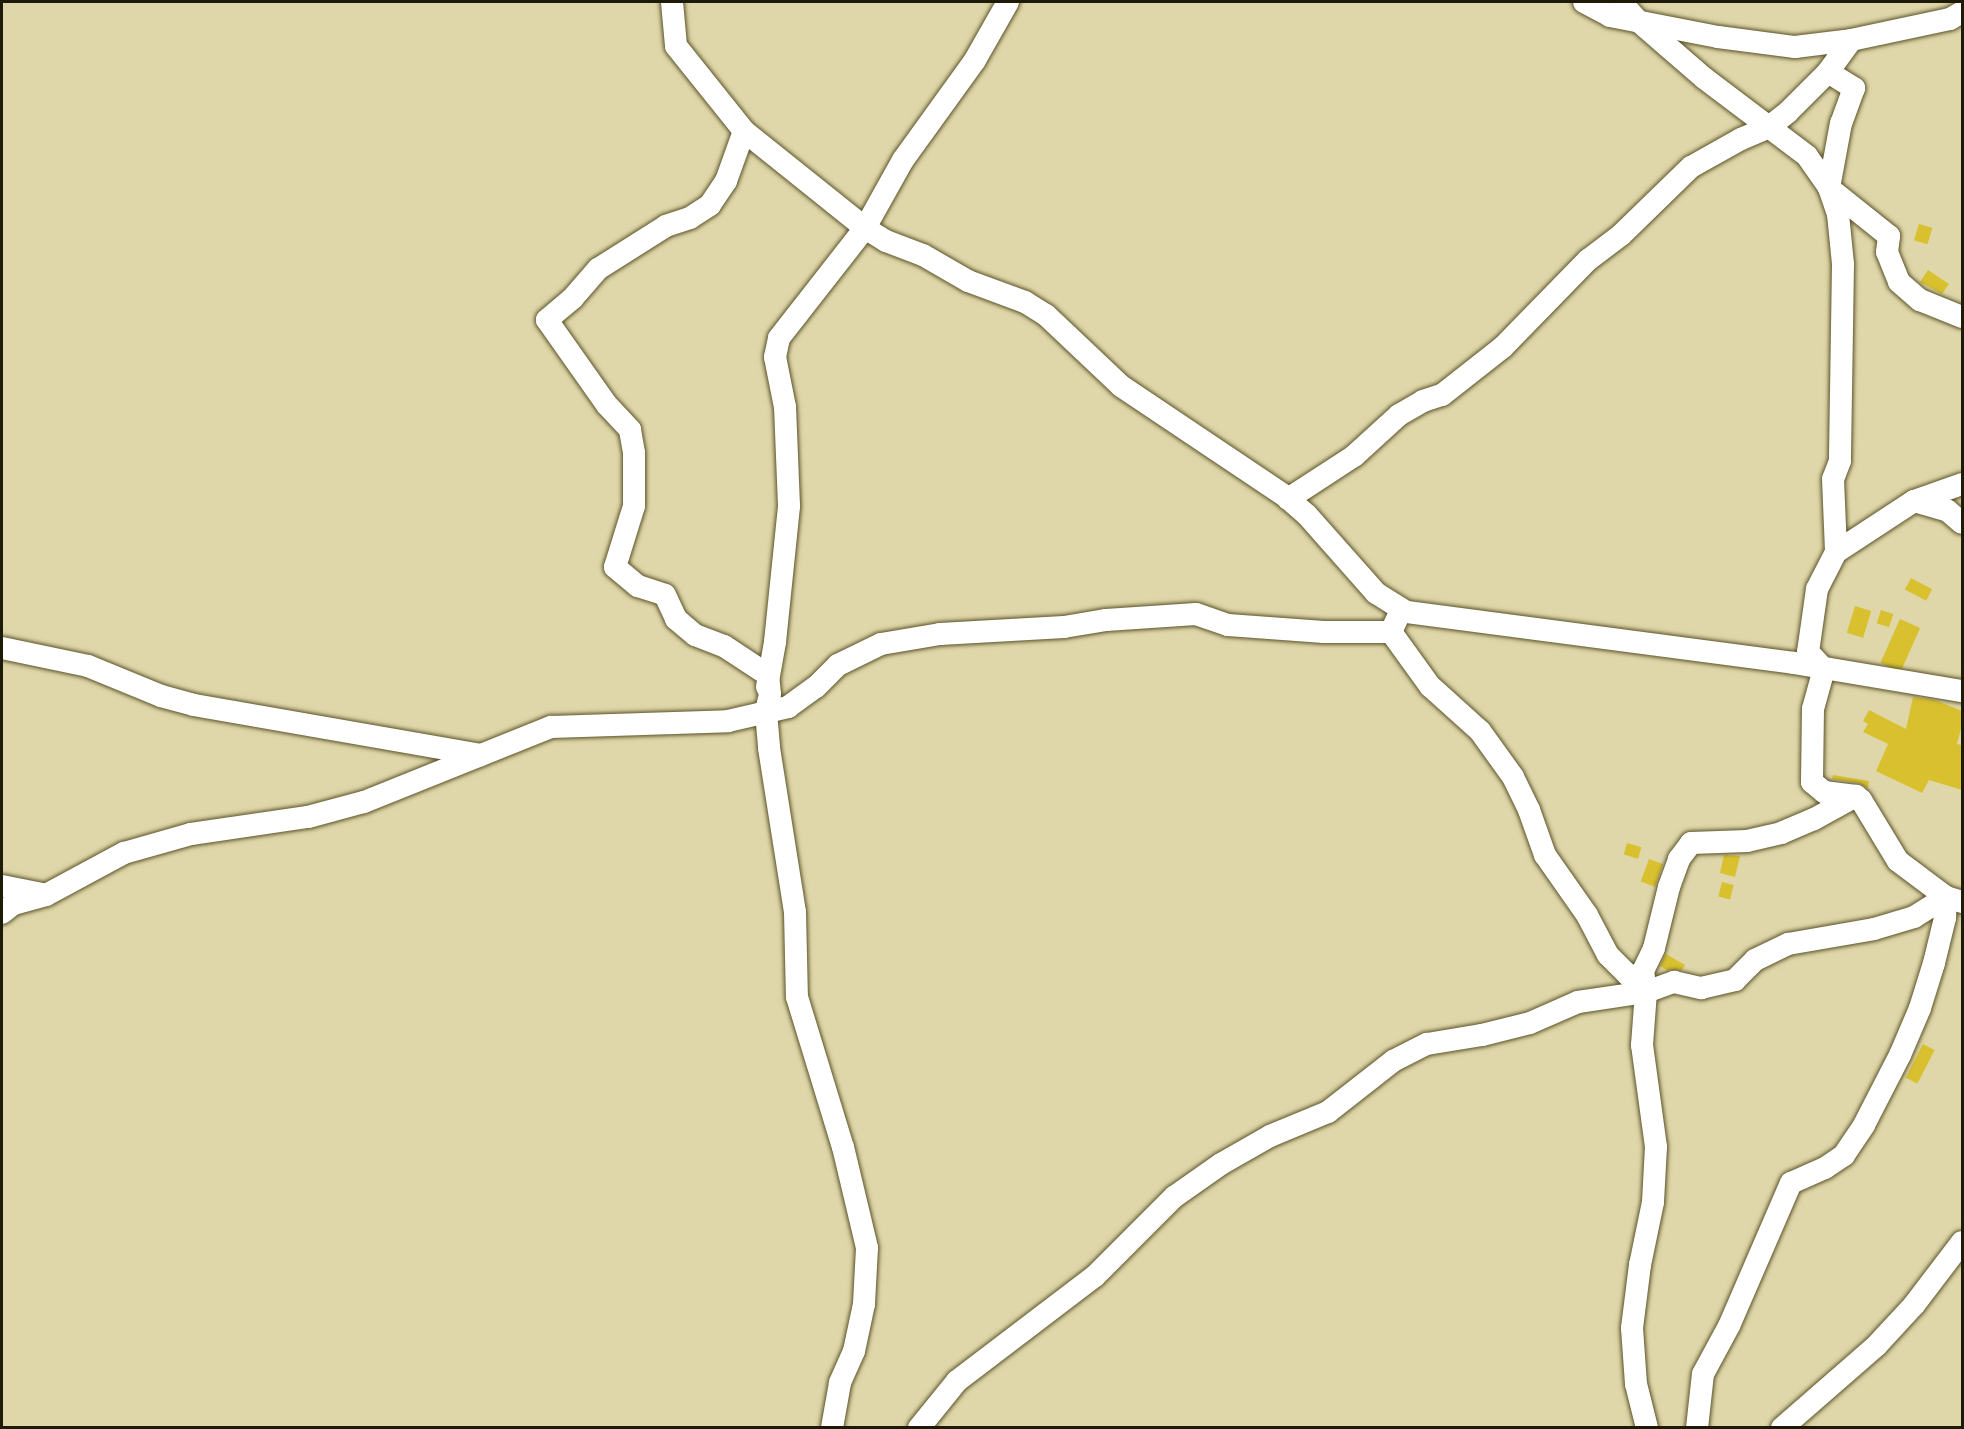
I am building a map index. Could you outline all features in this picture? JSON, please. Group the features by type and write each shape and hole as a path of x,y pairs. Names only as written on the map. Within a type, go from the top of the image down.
{"street":[{"path":"672,2 676,46 744,131 865,228 886,241 924,255 968,281 1025,302 1046,315 1102,370 1131,394 1288,499 1313,521 1376,593 1407,612 1436,618 1794,663 1962,691"},
{"path":"832,1428 840,1383 854,1351 864,1304 867,1248 843,1147 797,997 795,912 769,748 766,712 770,694 768,675 775,642 789,506 785,407 775,357 779,338 865,228 874,207 903,160 975,60 1008,2"},
{"path":"1584,2 1610,16 1718,37 1795,47 1851,40 1950,19 1962,12"},
{"path":"1621,2 1637,20 1704,78 1807,156 1829,188 1838,214 1843,264 1840,460 1833,479 1836,552"},
{"path":"1288,499 1354,456 1399,415 1423,401 1442,395 1503,347 1588,260 1621,235 1691,167 1741,139 1770,127 1828,72 1851,40"},
{"path":"1828,72 1854,88 1841,123 1829,188"},
{"path":"744,131 726,181 711,205 690,218 666,226 598,269 573,298 547,320 607,405 630,430 634,453 634,506 615,567 638,586 665,595 675,619 695,635 724,646 747,664 768,675"},
{"path":"1829,188 1889,236 1887,252 1899,282 1920,300 1962,317"},
{"path":"1824,669 1808,652 1816,589 1836,552 1914,501 1962,484"},
{"path":"1914,501 1948,511 1962,523"},
{"path":"1391,632 1396,619 1407,612"},
{"path":"2,913 13,904 46,895 124,853 191,834 308,817 353,805 551,727 728,721 788,707 816,687 838,665 881,644 940,634 1064,627 1106,620 1196,614 1228,625 1324,632 1391,632"},
{"path":"1391,632 1430,686 1462,713 1494,749 1529,810 1545,855 1587,915 1608,955 1629,975 1644,985"},
{"path":"2,648 88,666 161,696 194,705 481,756"},
{"path":"1824,669 1813,709 1812,782 1824,792 1856,796 1876,823 1898,861 1954,900"},
{"path":"1647,1428 1636,1384 1632,1328 1640,1265 1653,1202 1656,1147 1642,1045 1644,985 1672,878 1679,859 1691,843 1747,841 1781,833 1815,819 1856,796"},
{"path":"2,886 46,895"},
{"path":"919,1428 957,1381 1095,1276 1174,1197 1221,1164 1270,1136 1328,1112 1393,1061 1427,1044 1482,1035 1530,1023 1578,1002 1644,985 1674,982 1701,988 1735,980 1755,960 1788,944 1874,929 1914,917 1954,900"},
{"path":"1697,1428 1702,1374 1729,1326 1791,1183 1825,1168 1844,1155 1864,1125 1900,1055 1920,1008 1946,918 1954,900"},
{"path":"1782,1428 1877,1345 1914,1305 1962,1242"}],"building":[{"path":"1919,224 1932,228 1927,244 1914,240"},
{"path":"1928,270 1949,284 1942,294 1920,282"},
{"path":"1911,578 1932,589 1926,601 1905,589"},
{"path":"1855,606 1871,611 1863,638 1847,633"},
{"path":"1881,610 1893,614 1889,627 1877,623"},
{"path":"1900,619 1920,628 1901,672 1880,663"},
{"path":"1913,697 1935,700 1962,711 1962,725 1957,744 1962,745 1962,790 1929,780 1922,793 1876,771 1888,744 1863,732 1868,724 1863,721 1869,710 1906,729"},
{"path":"1833,775 1869,781 1868,788 1858,783 1832,779"},
{"path":"1627,843 1641,847 1638,859 1624,855"},
{"path":"1724,855 1740,856 1735,877 1720,873"},
{"path":"1649,859 1663,864 1655,887 1641,882"},
{"path":"1722,882 1734,885 1730,899 1718,897"},
{"path":"1666,954 1685,965 1682,970 1667,970 1660,966"},
{"path":"1923,1044 1935,1050 1917,1084 1906,1078"}]}
